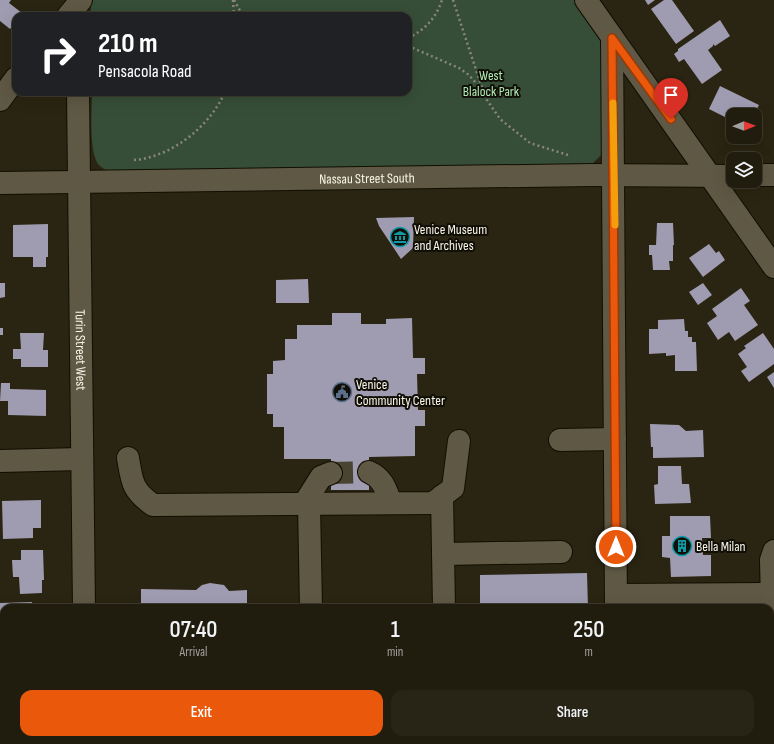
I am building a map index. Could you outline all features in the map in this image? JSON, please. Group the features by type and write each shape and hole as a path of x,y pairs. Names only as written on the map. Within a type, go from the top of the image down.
{"street":[{"path":"586,0 774,267"},
{"path":"612,38 616,602 773,594"},
{"path":"0,100 12,84"},
{"name":"Turin Street West","path":"78,96 80,181 81,459 84,604"},
{"name":"Nassau Street South","path":"0,183 614,174 726,176"},
{"path":"762,175 774,175"},
{"path":"560,440 615,440"},
{"path":"128,458 132,481 139,495 153,505 432,503 453,488 459,441"},
{"path":"0,462 81,459"},
{"path":"369,472 377,475 382,480 391,503"},
{"path":"311,604 306,504 321,477 331,473"},
{"path":"442,496 444,604"},
{"path":"773,604 772,560 774,551"},
{"path":"443,554 561,552"},
{"path":"774,624 774,684"}],"path":[{"path":"234,0 234,12"},
{"path":"234,0 241,12"},
{"path":"412,35 432,21 437,14 442,0"},
{"path":"453,0 483,91"},
{"path":"412,48 459,68 468,75 483,91 500,119 530,143 570,155"},
{"path":"130,161 154,156 193,135 213,112 223,96"}],"green space":[{"name":"West Blalock Park","path":"92,0 575,0 600,36 603,45 603,147 601,155 592,164 108,171 100,166 96,161 94,152 92,142 92,96 412,96 412,12 90,12"}],"building":[{"path":"0,0 11,0 9,3 21,12 12,12 12,26 10,29 0,21"},
{"path":"645,0 655,0 648,5"},
{"path":"664,0 672,0 694,31 676,44 651,9"},
{"path":"720,20 730,36 715,46 713,44 713,46 708,50 722,70 702,84 684,59 679,62 674,54 678,51 678,49"},
{"path":"720,86 759,105 758,108 726,108 726,118 709,109"},
{"name":"Venice Museum and Archives","path":"414,217 413,248 401,259 379,226 376,218"},
{"path":"657,223 673,223 673,261 669,261 670,270 653,270 652,255 649,255 649,245 656,245"},
{"path":"48,224 48,257 46,257 46,267 33,267 33,257 13,257 13,225"},
{"path":"709,244 716,253 719,251 725,260 703,277 689,258"},
{"path":"308,279 309,303 276,303 276,280"},
{"path":"0,283 5,283 5,297 0,298"},
{"path":"703,283 712,295 698,305 689,292"},
{"path":"741,288 750,301 744,305 758,325 735,341 729,332 718,340 707,323 717,316 712,309"},
{"name":"Venice Community Center","path":"332,313 361,313 361,324 386,324 386,319 412,318 413,358 425,358 425,374 417,374 418,410 425,410 425,426 415,426 415,456 369,457 369,490 331,490 331,459 284,459 284,427 273,427 273,414 267,414 267,374 273,374 273,361 285,360 285,339 297,339 297,325 332,325"},
{"path":"684,319 685,331 688,331 688,337 692,337 692,342 696,342 697,371 675,371 675,355 666,356 666,353 649,354 649,329 658,329 658,320"},
{"path":"0,328 3,328 3,335 0,335"},
{"path":"20,333 44,333 43,350 48,350 48,367 21,367 21,359 13,359 13,349 21,349"},
{"path":"763,333 774,349 774,364 749,382 741,371 747,367 738,354 746,348 744,346"},
{"path":"774,372 774,388 767,377"},
{"path":"1,383 10,383 10,389 46,390 46,416 8,415 8,401 0,401"},
{"path":"650,424 679,425 686,431 703,430 704,457 653,458"},
{"path":"658,466 681,466 682,484 689,484 691,503 655,504 654,485 658,484"},
{"path":"41,500 41,528 33,528 33,538 3,539 2,501"},
{"name":"Bella Milan","path":"670,516 710,516 711,538 702,538 703,555 711,555 711,576 671,577 670,558 662,557 662,536 670,536"},
{"path":"21,550 43,550 44,580 42,580 42,593 20,594 19,577 13,577 12,560 21,560"},
{"path":"587,573 588,604 480,604 480,575"},
{"path":"210,583 224,585 229,591 247,590 247,604 141,604 141,589 196,590 202,585"},
{"path":"32,602 32,604 0,604"}],"tunnel":[{"path":"331,473 369,472"}],"slow traffic":[{"path":"613,103 615,225"}],"place":[{"name":"Venice Museum and Archives","path":"400,237"},
{"name":"Venice Community Center","path":"342,392"},
{"name":"Bella Milan","path":"682,546"}],"route":[{"path":"616,547 612,38 671,119"}]}
